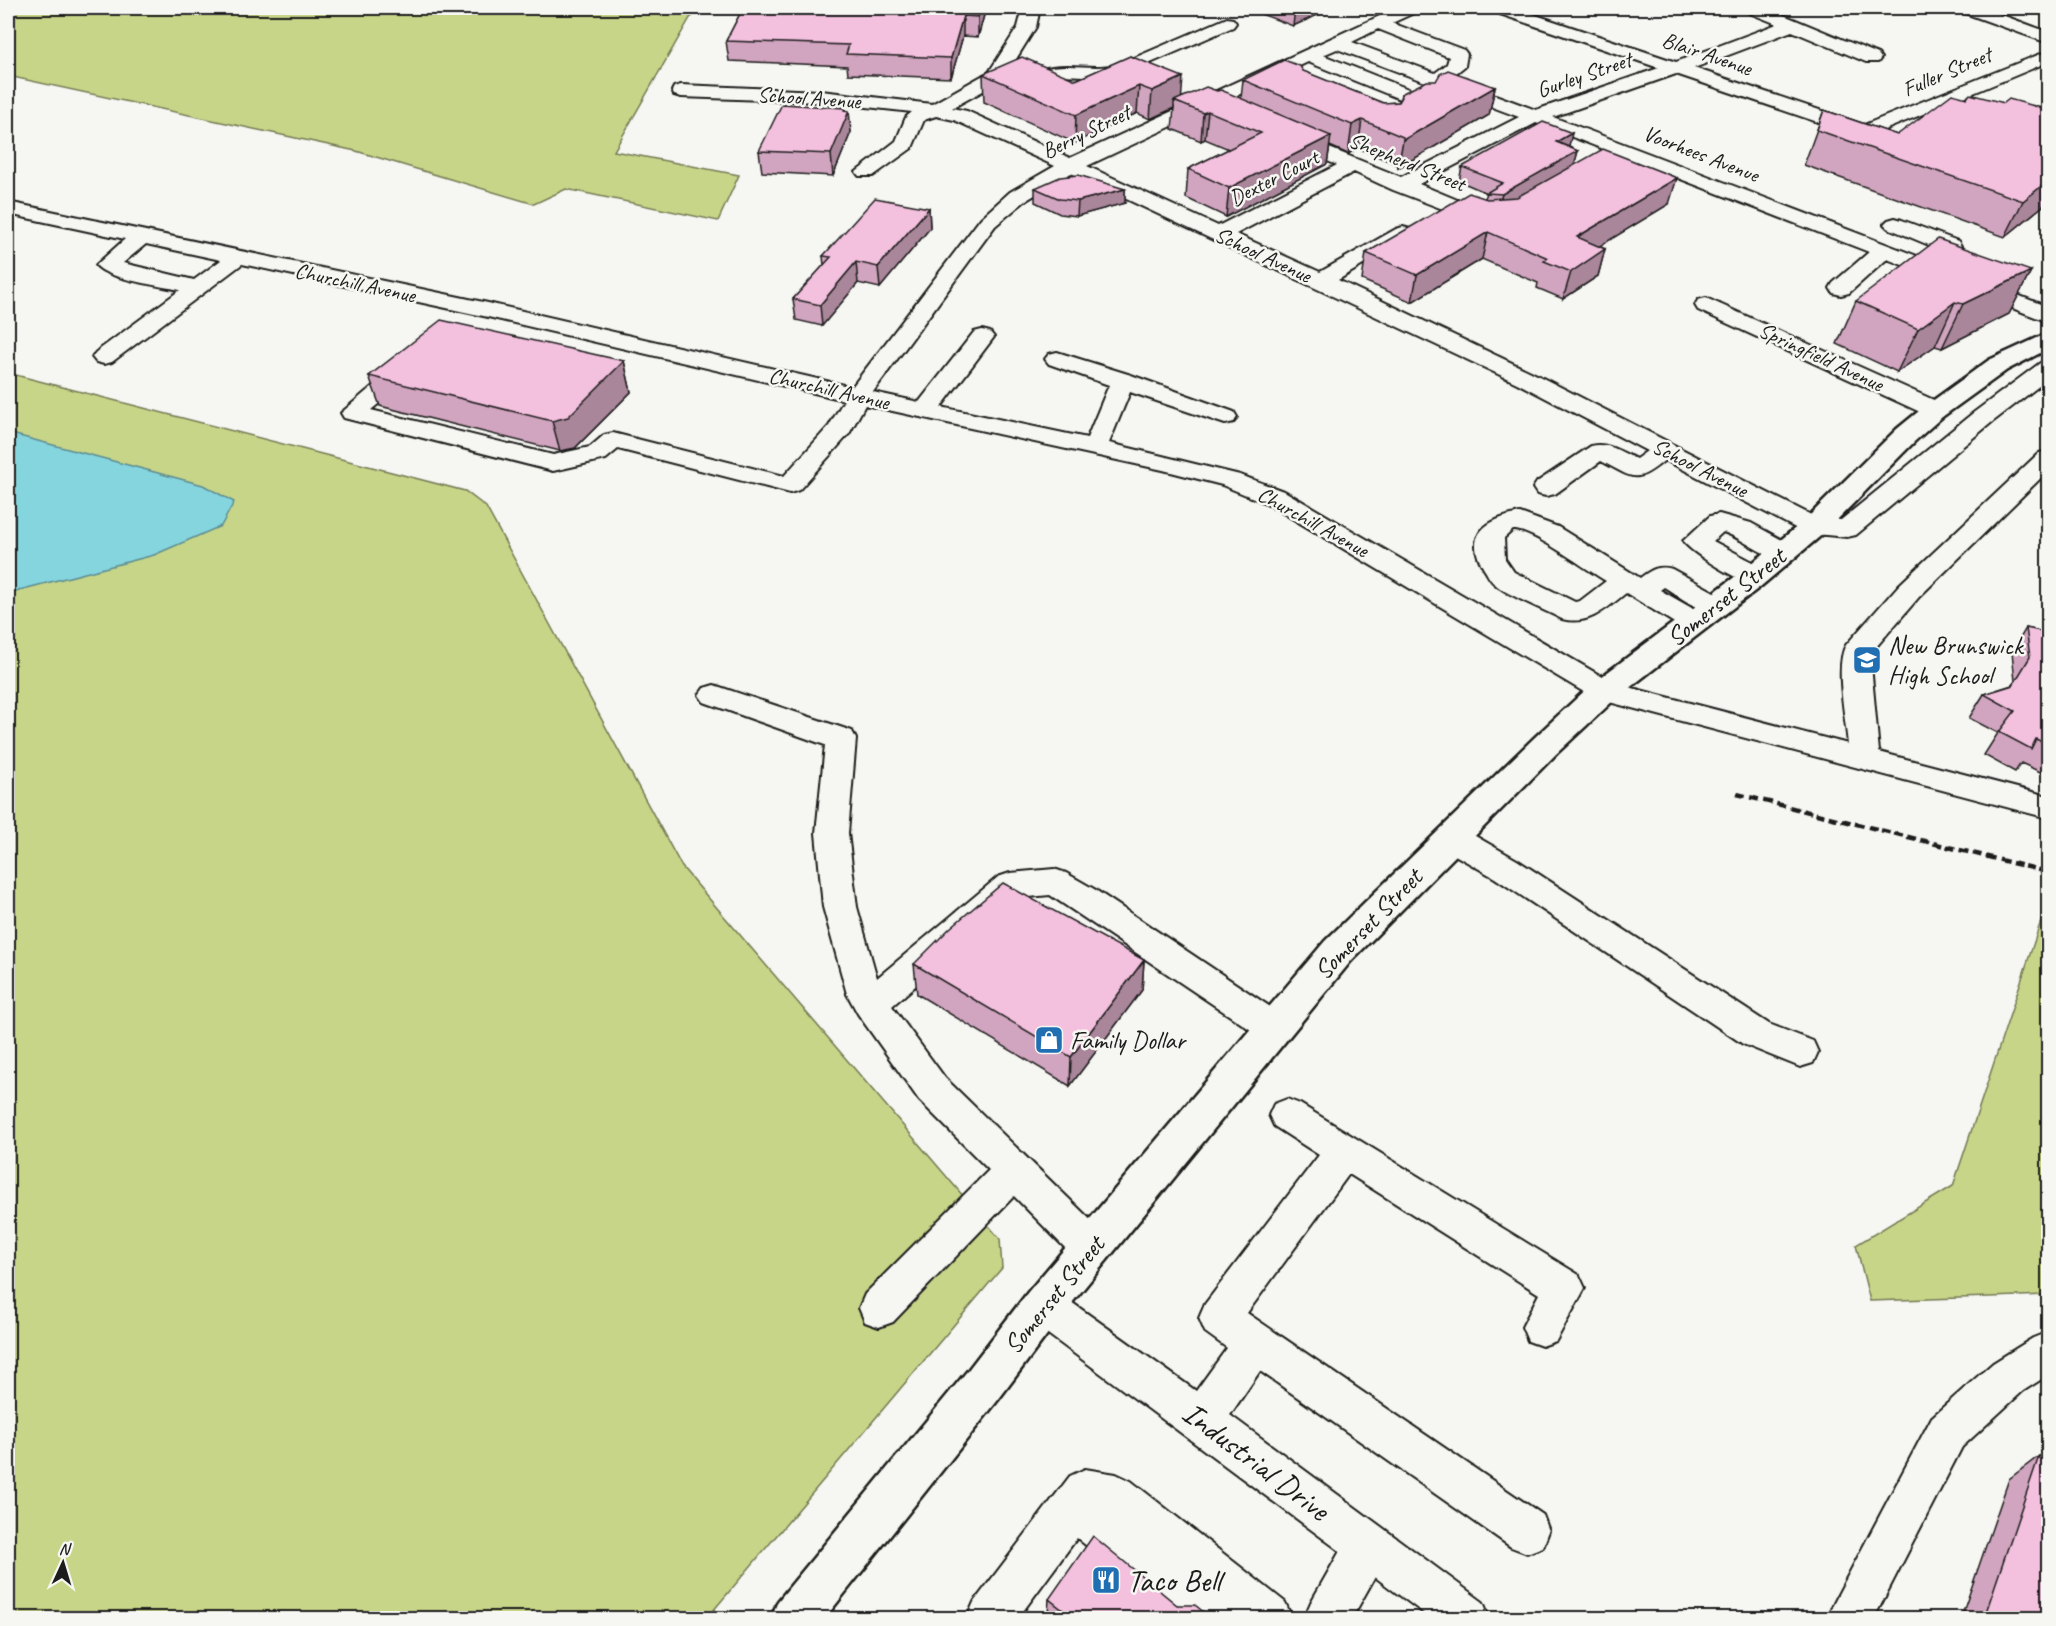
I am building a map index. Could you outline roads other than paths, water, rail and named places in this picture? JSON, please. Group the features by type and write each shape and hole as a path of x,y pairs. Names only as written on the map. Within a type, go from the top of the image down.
{"main road":[{"name":"Somerset Street","path":"797,1618 976,1395 1043,1306 1338,951 1545,746 1604,691 1756,575 1814,527 1905,435 1933,412 1998,365 2049,340"}],"street":[{"path":"866,172 905,144 916,117 936,109 996,76 1026,27 1031,8"},
{"name":"Berry Street","path":"422,357 353,413 553,463 597,454 613,440 790,485 840,429 858,396 988,222 1014,197 1031,185 1070,165 1410,8"},
{"name":"Blair Avenue","path":"1500,8 1865,132"},
{"path":"1753,8 1872,58"},
{"path":"1968,8 2049,38"},
{"path":"1377,22 1458,54 1456,66 1436,80"},
{"path":"1073,90 1227,23"},
{"name":"Gurley Street","path":"1400,186 1534,117 1791,25"},
{"name":"Voorhees Avenue","path":"1336,42 1885,250 1935,276 2049,315"},
{"path":"1306,55 1424,102"},
{"name":"Fuller Street","path":"1865,132 2049,56"},
{"path":"1043,75 1055,69 1119,71 1164,86"},
{"name":"School Avenue","path":"681,91 802,96 919,105 960,115 1321,281 1525,378 1814,527"},
{"path":"1184,94 1224,112"},
{"path":"1958,94 1978,102"},
{"name":"Shepherd Street","path":"1277,134 1400,186 1481,217 1503,217 1513,212"},
{"path":"1602,161 1622,149"},
{"name":"Dexter Court","path":"1219,234 1352,165"},
{"path":"1321,281 1450,206"},
{"name":"Churchill Avenue","path":"8,208 488,310 1231,480 1277,498 1604,691 2049,807"},
{"path":"1895,224 1950,246 1935,276"},
{"path":"141,237 107,265 127,272 198,287"},
{"path":"1841,288 1885,250"},
{"path":"104,357 237,258"},
{"name":"Springfield Avenue","path":"1706,305 1838,355 1927,406 1933,412"},
{"path":"461,329 488,310"},
{"path":"925,411 982,337"},
{"path":"1057,358 1225,417"},
{"path":"1814,527 1847,529 1982,417 2049,368"},
{"path":"1095,448 1124,380"},
{"path":"1546,488 1600,451 1638,470 1663,450"},
{"path":"1865,760 1856,675 1856,652 1909,591 2049,458"},
{"path":"1756,575 1714,554 1696,541 1719,522 1743,529 1784,552"},
{"path":"1632,586 1662,575 1705,614"},
{"path":"714,695 841,740 832,833 840,907 864,994 932,1089 1092,1248"},
{"path":"1452,838 1506,869 1756,1034 1800,1052"},
{"path":"870,1004 1010,886 1054,882 1082,898 1275,1028"},
{"path":"1287,1115 1565,1288 1542,1327"},
{"path":"1344,1150 1219,1318 1527,1531"},
{"path":"879,1308 1014,1170"},
{"name":"Industrial Drive","path":"1043,1306 1369,1545 1459,1616"},
{"path":"1201,1420 1255,1343"},
{"path":"1850,1618 1947,1432 2008,1377 2049,1353"},
{"path":"990,1618 1085,1491 1116,1496 1269,1618"},
{"path":"1073,1507 1210,1618"},
{"path":"1327,1618 1369,1545"}],"water":[{"path":"8,433 203,485 234,502 221,526 154,555 8,593"}],"railway":[{"path":"1737,794 2048,872"}],"place":[{"name":"New Brunswick High School","path":"1867,660"},
{"name":"Family Dollar","path":"1049,1040"},
{"name":"Taco Bell","path":"1106,1580"}]}
